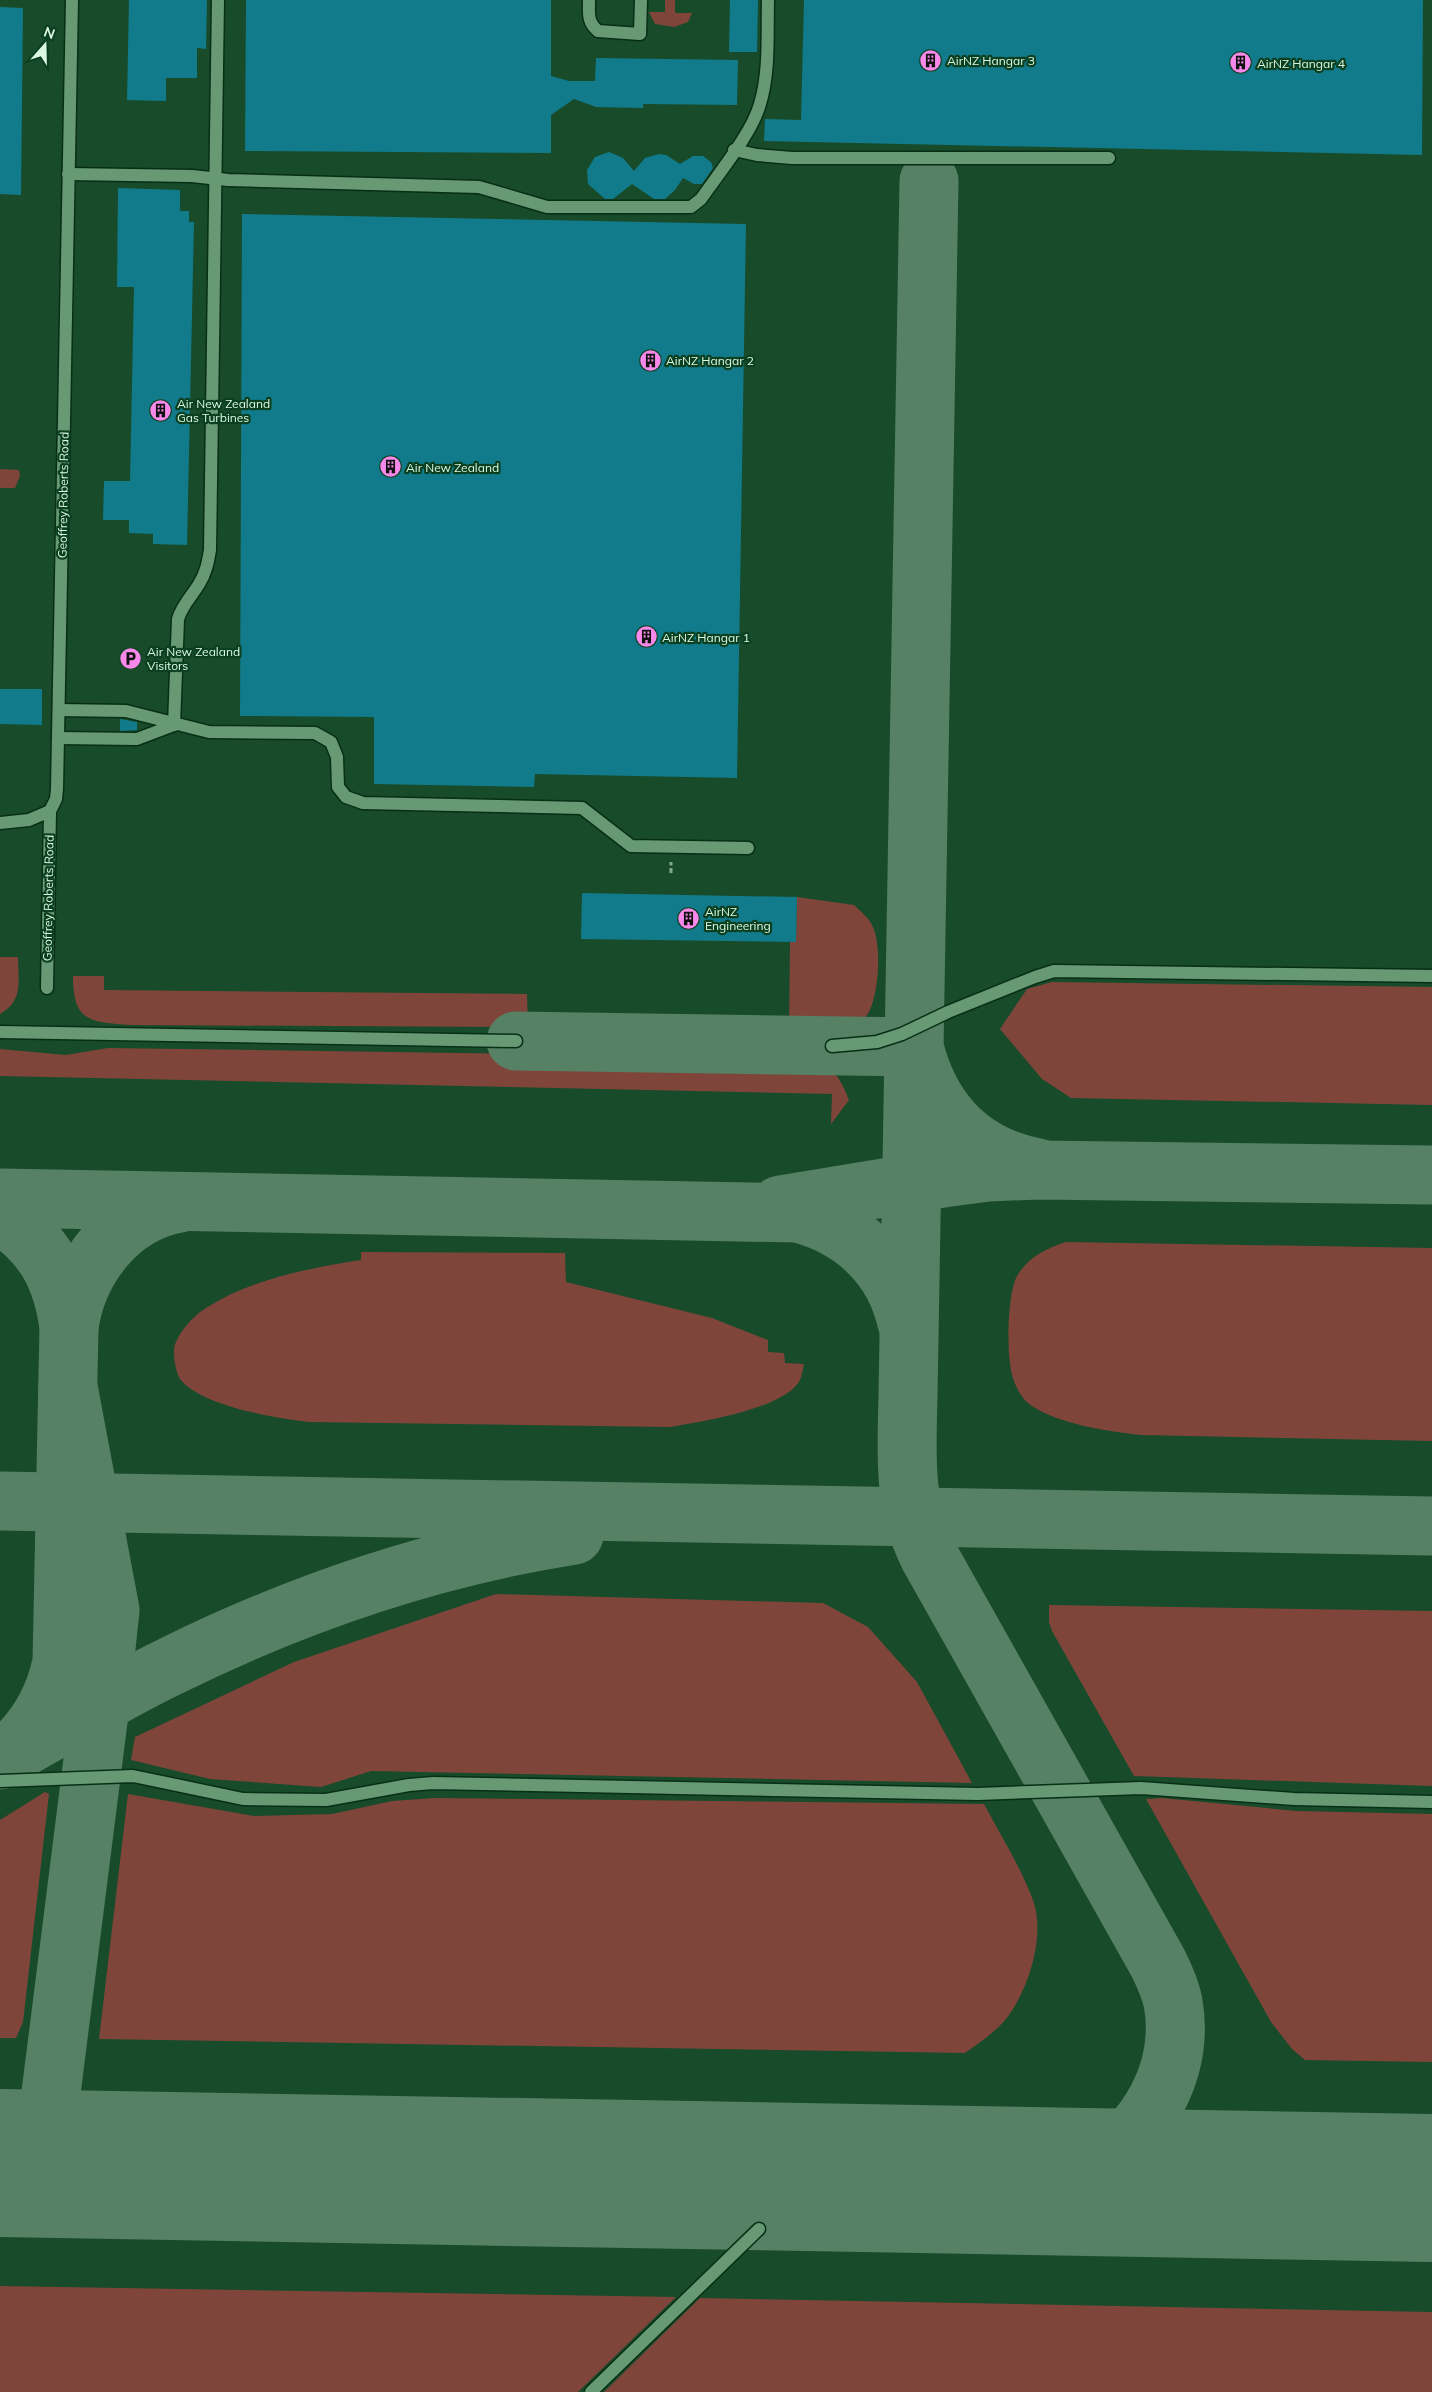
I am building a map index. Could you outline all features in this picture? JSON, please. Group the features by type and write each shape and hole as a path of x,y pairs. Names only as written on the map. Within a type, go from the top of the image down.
{"street":[{"name":"Geoffrey Roberts Road","path":"47,988 50,811 56,799 57,789 59,710 72,0"},
{"path":"174,725 178,619 184,604 192,595 207,567 210,550 218,0"},
{"path":"589,0 588,17 598,31 640,34 641,0"},
{"path":"68,174 192,176 479,188 548,207 684,208 698,203 749,127 762,98 765,82 768,0"},
{"path":"734,150 758,155 792,158 1108,158"},
{"path":"59,710 126,711 174,725 209,732 315,733 324,736 331,742 337,757 338,787 346,797 363,803 582,808 631,846 748,848"},
{"path":"58,738 137,739 174,725"},
{"path":"0,822 29,820 50,811"},
{"path":"832,1046 868,1043 902,1034 956,1008 1035,976 1054,971 1432,976"},
{"path":"0,1032 516,1042"},
{"path":"0,1781 133,1776 243,1799 326,1800 409,1785 433,1783 978,1794 1151,1788 1294,1799 1432,1802"},
{"path":"591,2392 759,2229"}],"shaded area":[{"path":"665,0 675,0 675,13 692,13 688,22 674,27 655,24 649,12 665,12"},
{"path":"0,469 19,470 20,476 15,488 0,488"},
{"path":"797,897 854,905 869,920 875,933 878,968 872,1004 863,1020 843,1033 828,1035 789,1034 790,942 796,942"},
{"path":"0,957 18,957 19,982 13,1003 0,1014"},
{"path":"73,976 104,976 104,990 527,994 528,1027 131,1025 105,1023 87,1017 81,1011 76,1003"},
{"path":"1052,982 1432,987 1432,1105 1071,1098 1042,1079 1000,1029 1027,989"},
{"path":"108,1048 812,1058 835,1074 843,1085 849,1100 831,1124 832,1094 0,1076 0,1049 66,1055"},
{"path":"1066,1242 1432,1248 1432,1441 1142,1435 1085,1426 1056,1418 1043,1412 1023,1398 1016,1387 1012,1375 1009,1343 1010,1306 1014,1284 1021,1269 1038,1254"},
{"path":"361,1252 565,1253 566,1282 712,1318 768,1340 768,1352 784,1353 785,1363 804,1364 800,1380 791,1390 778,1399 760,1406 720,1418 670,1427 308,1422 259,1414 221,1403 204,1397 180,1379 177,1373 174,1353 177,1340 190,1322 206,1308 242,1289 281,1276 361,1260"},
{"path":"496,1594 823,1603 868,1627 917,1682 972,1783 371,1771 321,1787 210,1779 131,1760 135,1737 294,1662"},
{"path":"1049,1605 1432,1611 1432,1786 1134,1776 1052,1631 1049,1622"},
{"path":"45,1792 49,1794 23,2022 16,2038 0,2038 0,1820"},
{"path":"128,1794 254,1816 332,1814 392,1801 435,1798 984,1804 1017,1865 1034,1903 1037,1917 1036,1948 1021,1994 1006,2019 986,2038 965,2053 99,2039"},
{"path":"1162,1798 1297,1811 1432,1814 1432,2062 1305,2060 1292,2049 1271,2022 1146,1799"},
{"path":"0,2286 676,2297 578,2392 0,2392"},
{"path":"700,2298 1432,2312 1432,2392 604,2392"}],"building":[{"path":"129,0 207,0 206,49 197,48 197,78 166,78 166,101 127,100"},
{"path":"246,0 551,0 551,76 569,81 595,81 596,58 738,60 737,105 643,104 643,108 596,107 574,99 551,115 551,153 245,151"},
{"path":"730,0 758,0 757,52 729,52"},
{"path":"804,0 1423,0 1422,155 764,141 765,119 801,120"},
{"path":"0,7 23,8 21,195 0,194"},
{"path":"609,152 623,158 634,171 645,158 659,154 666,155 680,164 693,156 703,156 711,162 713,168 702,184 694,184 683,178 675,190 665,199 654,199 632,184 613,199 605,199 588,184 587,170 595,157"},
{"name":"Air New Zealand Gas Turbines","path":"118,188 180,190 180,211 189,211 189,222 194,222 187,545 153,544 153,534 129,533 129,520 103,520 104,481 130,481 134,287 117,287"},
{"path":"242,214 746,224 737,778 535,774 534,787 374,784 374,717 240,716"},
{"path":"0,689 42,689 42,725 0,724"},
{"path":"120,719 137,722 137,730 120,731"},
{"name":"AirNZ Engineering","path":"582,893 797,897 796,942 581,939"}],"taxiway":[{"path":"929,181 907,1437 910,1497 920,1536 929,1556 1158,1963 1172,1997 1175,2027 1173,2052 1167,2076 1158,2098 1145,2119 1129,2138 1089,2168 1048,2181"},
{"path":"516,1041 914,1047 921,1070 931,1091 957,1127 993,1153 1014,1162 1038,1168"},
{"path":"780,1205 988,1172 1038,1170 1432,1175"},
{"path":"0,1198 797,1213 817,1219 836,1228 868,1252 882,1267 893,1284 907,1323"},
{"path":"14,1749 39,1720 51,1698 62,1662 69,1327 74,1305 81,1285 92,1265 120,1231 138,1218 158,1209 180,1203"},
{"path":"0,1214 28,1237 48,1262 56,1276 66,1309 69,1327"},
{"path":"42,2164 100,1705 110,1610 68,1387"},
{"path":"0,1501 1432,1526"},
{"path":"0,1760 147,1678 217,1644 316,1603 418,1570 470,1556 574,1535"}],"runway":[{"path":"0,2163 1432,2188"}],"place":[{"name":"AirNZ Hangar 3","path":"931,60"},
{"name":"AirNZ Hangar 4","path":"1241,63"},
{"name":"AirNZ Hangar 2","path":"650,360"},
{"name":"Air New Zealand Gas Turbines","path":"161,410"},
{"name":"Air New Zealand","path":"390,467"},
{"name":"AirNZ Hangar 1","path":"646,637"},
{"name":"Air New Zealand Visitors","path":"131,658"},
{"name":"AirNZ Engineering","path":"689,918"}]}
